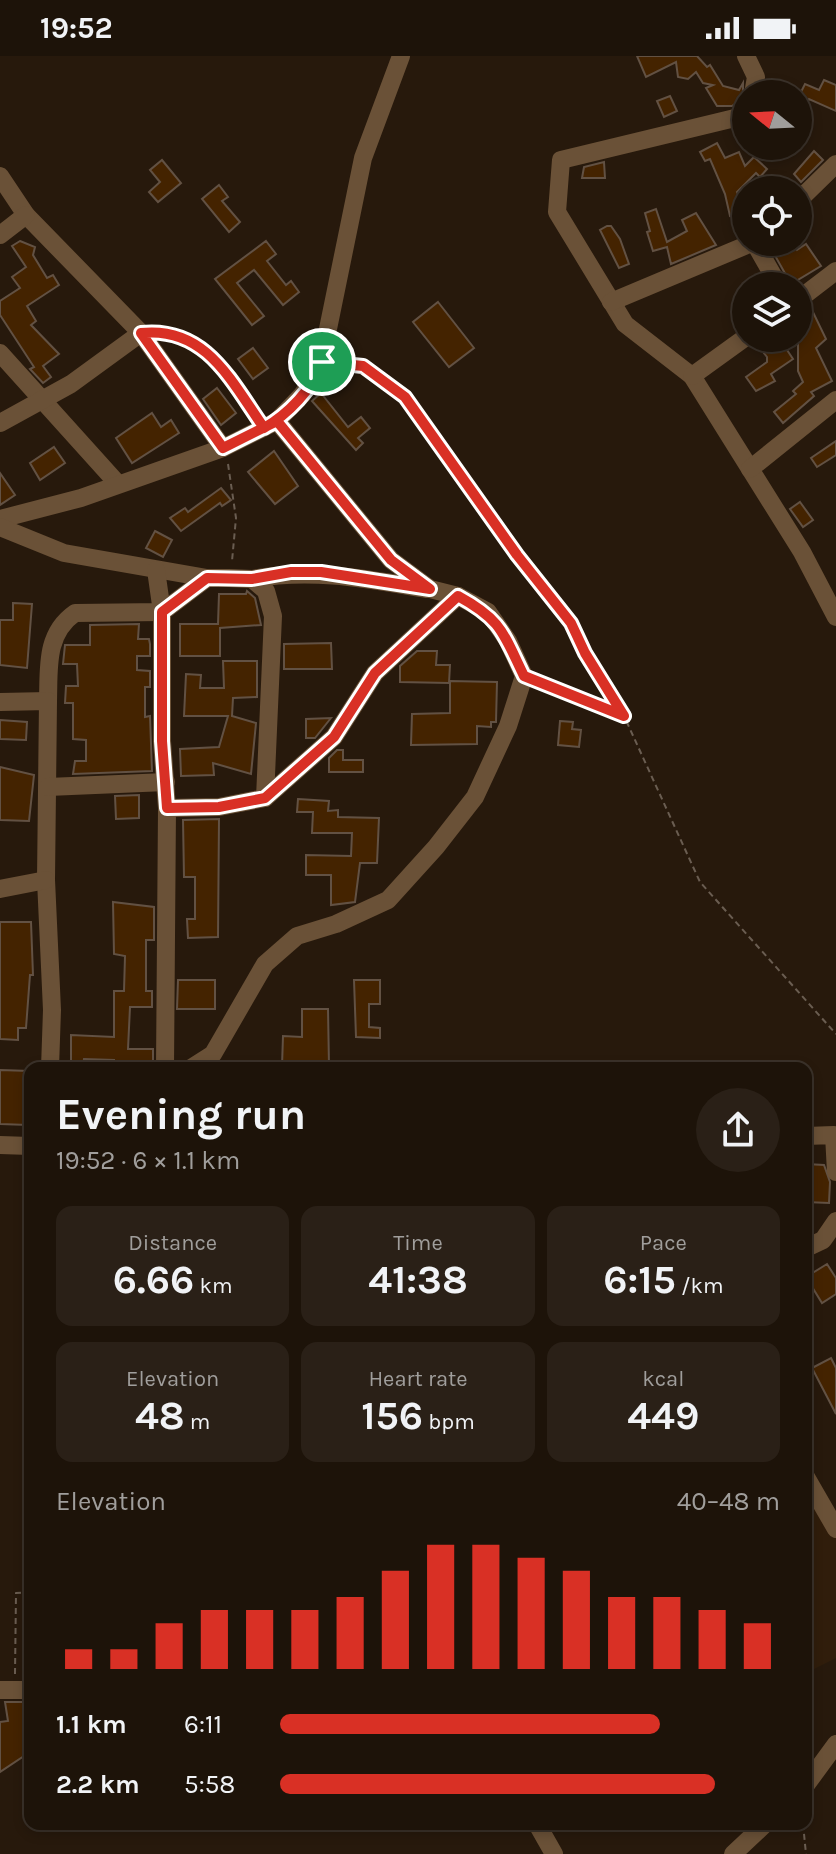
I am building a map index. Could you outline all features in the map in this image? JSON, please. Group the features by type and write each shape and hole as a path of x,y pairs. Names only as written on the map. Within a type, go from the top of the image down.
{"street":[{"path":"0,519 118,484 223,448 270,424 302,395 322,362 363,158 401,56"},
{"path":"746,56 755,80"},
{"path":"732,119 561,160 557,212 625,324 692,376 834,611"},
{"path":"812,187 836,164"},
{"path":"0,176 26,215 141,333 223,448"},
{"path":"0,235 26,215"},
{"path":"611,302 732,251"},
{"path":"812,289 836,271"},
{"path":"0,423 96,368 141,333"},
{"path":"692,376 732,347"},
{"path":"0,353 39,401 118,484"},
{"path":"750,469 836,400"},
{"path":"270,424 391,560 430,589"},
{"path":"0,527 64,553 207,578 252,579 291,572 321,572 458,596 488,612 508,641 524,676 508,726 475,797 436,847 388,900 336,924 297,936 265,964 213,1054 200,1062"},
{"path":"156,570 162,612 162,741 167,808 165,1062"},
{"path":"50,1062 52,1010 46,880 51,645 62,622 75,613 162,612 207,578"},
{"path":"252,579 266,591 273,616 265,798"},
{"path":"167,808 219,807 265,798 334,737 375,673 458,596"},
{"path":"0,702 48,701"},
{"path":"48,787 166,782"},
{"path":"0,889 46,880"},
{"path":"812,1136 834,1135 836,1172"},
{"path":"0,1145 24,1146"},
{"path":"812,1245 823,1240 836,1221"},
{"path":"812,1487 836,1529"},
{"path":"4,1685 24,1689"},
{"path":"812,1777 836,1744"},
{"path":"540,1830 549,1852"},
{"path":"733,1854 759,1830"}],"path":[{"path":"141,333 161,331 194,341 215,357 270,424"},
{"path":"322,362 363,366 405,397 517,555 571,623 585,653 624,716 700,882 836,1034"},
{"path":"229,578 236,532 231,474"},
{"path":"524,676 624,716"},
{"path":"4,1685 18,1672 16,1593 24,1592"},
{"path":"804,1830 806,1854"}],"shaded area":[{"path":"812,1482 836,1524 836,1658 812,1670"}],"building":[{"path":"637,56 697,56 707,67 710,65 723,86 732,88 732,106 717,106 706,88 713,85 703,83 696,72 688,79 678,77 676,62 646,77"},
{"path":"824,80 836,85 836,111 812,100 812,87 819,90"},
{"path":"670,96 677,111 664,117 657,101"},
{"path":"717,143 725,158 732,155 732,160 742,160 745,166 751,160 757,160 767,169 761,176 756,173 753,176 732,176 732,215 710,159 705,161 700,152"},
{"path":"814,151 823,160 807,176 796,176 794,174 806,160 812,160"},
{"path":"162,160 181,183 158,202 149,192 160,182 150,170"},
{"path":"604,162 605,178 582,178 584,167"},
{"path":"219,185 228,197 222,201 240,222 229,232 202,199"},
{"path":"656,209 667,242 687,231 682,220 696,213 716,245 671,264 667,247 653,251 647,232 650,231 645,213"},
{"path":"611,226 620,239 629,264 619,268 600,230"},
{"path":"20,241 35,247 33,255 47,278 53,275 59,285 27,306 36,321 31,325 59,354 43,366 51,377 43,383 30,369 34,367 0,315 0,301 20,288 12,277 26,267 12,246"},
{"path":"266,241 276,254 267,261 286,285 291,281 299,292 283,305 254,270 237,283 264,316 252,325 215,279"},
{"path":"812,253 821,266 811,272 784,272 775,256 812,256"},
{"path":"438,302 474,348 449,367 413,322"},
{"path":"812,310 826,339 816,348 832,381 811,392 814,396 783,423 774,412 796,394 793,391 803,382 798,371 798,352 812,352"},
{"path":"253,348 268,368 253,379 238,359"},
{"path":"763,352 788,352 793,359 771,374 775,381 756,391 746,377 767,362"},
{"path":"217,388 236,413 221,425 203,399"},
{"path":"321,393 348,427 361,417 370,428 358,438 363,443 356,450 312,401"},
{"path":"152,413 161,427 171,420 179,433 132,463 116,438"},
{"path":"836,441 836,455 817,467 811,458"},
{"path":"54,447 65,463 40,480 30,463"},
{"path":"274,451 298,486 275,504 248,472"},
{"path":"0,473 15,495 0,505"},
{"path":"221,488 231,500 222,506 220,503 181,531 170,518 185,508 188,512"},
{"path":"800,502 813,520 803,527 790,509"},
{"path":"155,531 172,540 163,557 146,548"},
{"path":"247,591 255,598 261,625 220,628 220,656 180,656 180,624 218,624 219,594 246,594"},
{"path":"13,603 32,604 27,668 0,665 0,620 13,620"},
{"path":"139,624 138,639 149,639 150,644 150,656 137,656 137,670 150,671 150,687 145,687 145,717 150,716 152,771 73,774 75,761 86,761 86,740 73,739 73,703 65,703 66,686 78,686 77,664 63,664 65,645 90,645 90,625"},
{"path":"331,643 332,669 284,669 284,644"},
{"path":"417,651 437,651 436,665 450,665 449,683 400,682 400,666"},
{"path":"223,661 257,661 257,697 233,698 232,716 256,723 251,774 213,763 214,775 181,776 180,749 219,747 228,716 184,716 186,674 201,675 200,688 224,688"},
{"path":"450,681 497,682 496,722 491,722 491,727 477,726 477,744 411,745 412,714 450,713"},
{"path":"331,718 315,738 306,738 306,719"},
{"path":"0,720 27,722 26,740 0,739"},
{"path":"560,721 573,722 572,729 581,730 579,747 558,745"},
{"path":"337,750 343,750 343,760 363,760 363,772 329,772 329,758"},
{"path":"0,767 34,775 29,821 0,820"},
{"path":"139,795 139,818 116,819 115,796"},
{"path":"298,799 329,801 328,811 338,810 338,817 379,818 377,863 360,863 355,902 331,905 331,875 306,875 306,855 351,856 352,833 312,833 313,812 297,812"},
{"path":"219,819 218,937 188,938 187,919 195,919 195,877 184,877 183,820"},
{"path":"113,902 154,907 154,940 146,940 146,991 152,991 152,1007 130,1007 128,1049 153,1049 153,1062 84,1059 84,1062 71,1062 71,1035 114,1037 114,991 124,991 125,956 114,954"},
{"path":"0,922 31,922 33,975 30,975 26,1028 18,1028 18,1040 0,1039"},
{"path":"178,980 215,980 215,1009 177,1009"},
{"path":"354,980 380,980 380,1004 369,1004 369,1027 380,1028 380,1038 356,1037"},
{"path":"302,1009 328,1009 329,1062 282,1062 283,1036 302,1037"},
{"path":"0,1070 24,1071 24,1125 0,1124"},
{"path":"812,1164 824,1165 830,1182 829,1203 812,1202"},
{"path":"827,1264 836,1278 836,1294 822,1303 812,1287 812,1273"},
{"path":"831,1358 836,1368 836,1414 812,1368"},
{"path":"5,1702 24,1702 24,1756 0,1772 0,1722 8,1721"}],"route":[{"path":"322,362 302,395 277,421 264,428 215,357 194,341 161,331 141,333 223,448 264,428 277,421 391,560 430,589 321,572 291,572 252,579 207,578 162,612 162,741 167,808 219,807 265,798 334,737 375,673 458,596 488,612 508,641 524,676 624,716 585,653 571,623 517,555 405,397 363,366 345,361 322,362"}]}
